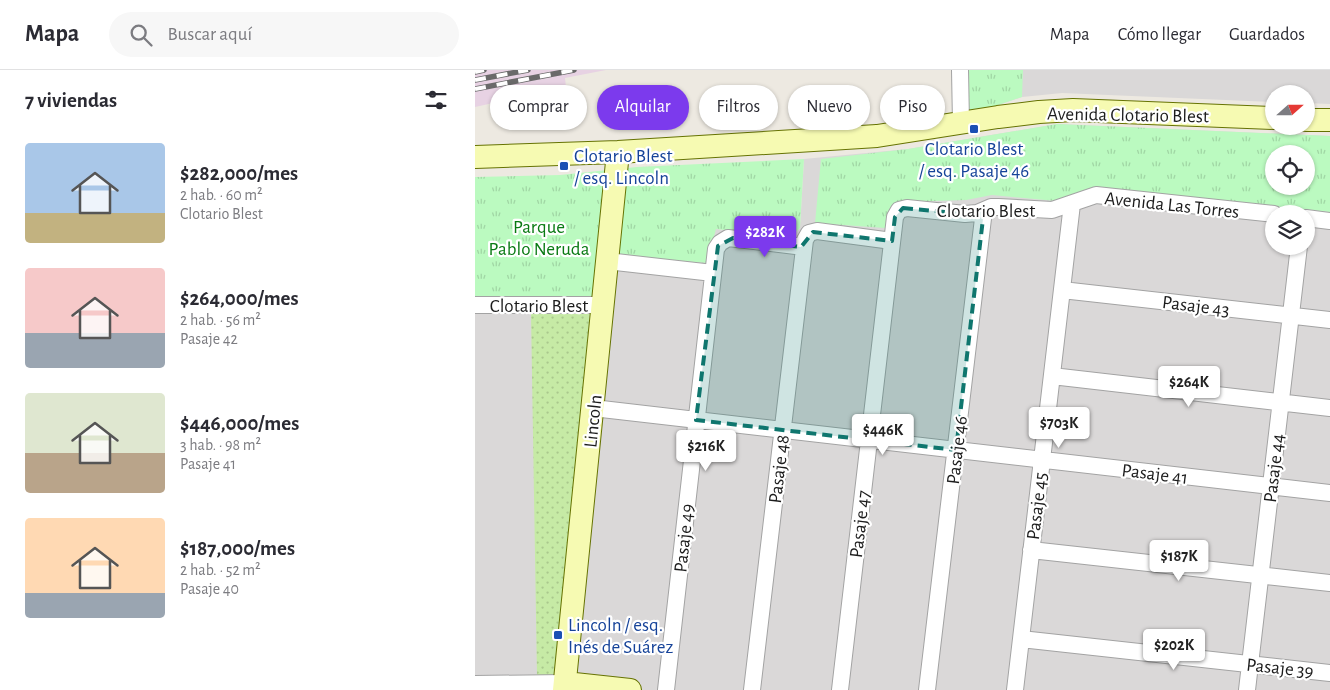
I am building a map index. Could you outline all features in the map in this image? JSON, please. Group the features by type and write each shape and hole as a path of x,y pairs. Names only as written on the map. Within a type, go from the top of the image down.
{"main road":[{"name":"Avenida Clotario Blest","path":"475,157 618,152 877,136 1039,112 1073,110 1265,118"},
{"path":"1315,120 1330,120"},
{"name":"Lincoln","path":"565,686 618,152"},
{"path":"565,686 630,690"}],"street":[{"path":"960,70 961,123"},
{"name":"Avenida Las Torres","path":"1072,204 1091,196 1105,195 1265,213"},
{"name":"Clotario Blest","path":"899,210 907,208 965,214 998,207 1052,210 1072,204"},
{"name":"Pasaje 45","path":"1015,690 1072,204"},
{"name":"Pasaje 47","path":"840,690 892,241 895,217 899,210"},
{"name":"Pasaje 46","path":"927,690 984,210"},
{"path":"1315,219 1330,221"},
{"path":"804,247 806,236 813,232 892,241"},
{"name":"Pasaje 49","path":"666,690 716,249 723,240 733,238 804,247"},
{"name":"Pasaje 48","path":"752,690 804,247"},
{"name":"Pasaje 44","path":"1247,690 1298,255"},
{"path":"607,261 713,273"},
{"name":"Pasaje 43","path":"1062,290 1330,320"},
{"name":"Clotario Blest","path":"475,305 603,304"},
{"path":"1052,376 1330,408"},
{"name":"Pasaje 41","path":"593,408 1330,492"},
{"path":"1031,550 1330,583"},
{"name":"Pasaje 39","path":"1021,639 1330,673"},
{"path":"475,684 565,686"}],"highlighted area":[{"path":"903,208 965,214 984,210 956,450 696,420 718,246 733,238 801,247 813,232 892,241 895,217"}],"shaded area":[{"path":"475,70 606,70 565,78 566,85 490,85 490,104 475,107"},
{"path":"968,70 1330,70 1330,104 1315,103 1315,85 1265,85 1265,102 1062,93 1022,97 969,115"},
{"path":"1057,124 1265,133 1265,135 1330,136 1330,690 475,690 475,299 599,254 716,229 790,238 800,228 804,159 908,149"}],"green space":[{"path":"968,70 1023,70 1022,97 969,115"},
{"path":"1057,124 1265,133 1265,135 1330,136 1330,212 1315,210 1315,205 1265,205 1098,188 1056,201 992,195 966,200 901,202 893,207 885,228 815,223 821,159 908,149"},
{"name":"Parque Pablo Neruda","path":"804,159 800,228 790,238 716,229 707,263 599,254 594,297 475,299 475,177 560,175 637,167"},
{"path":"590,313 558,676 537,676 531,314"}],"railway":[{"path":"475,72 484,70"},
{"path":"475,80 528,70"},
{"path":"475,89 574,70"}],"place":[{"name":"Clotario Blest / esq. Pasaje 46","path":"974,129"},
{"name":"Clotario Blest / esq. Lincoln","path":"564,166"},
{"name":"Lincoln / esq. Inés de Suárez","path":"558,635"}]}
